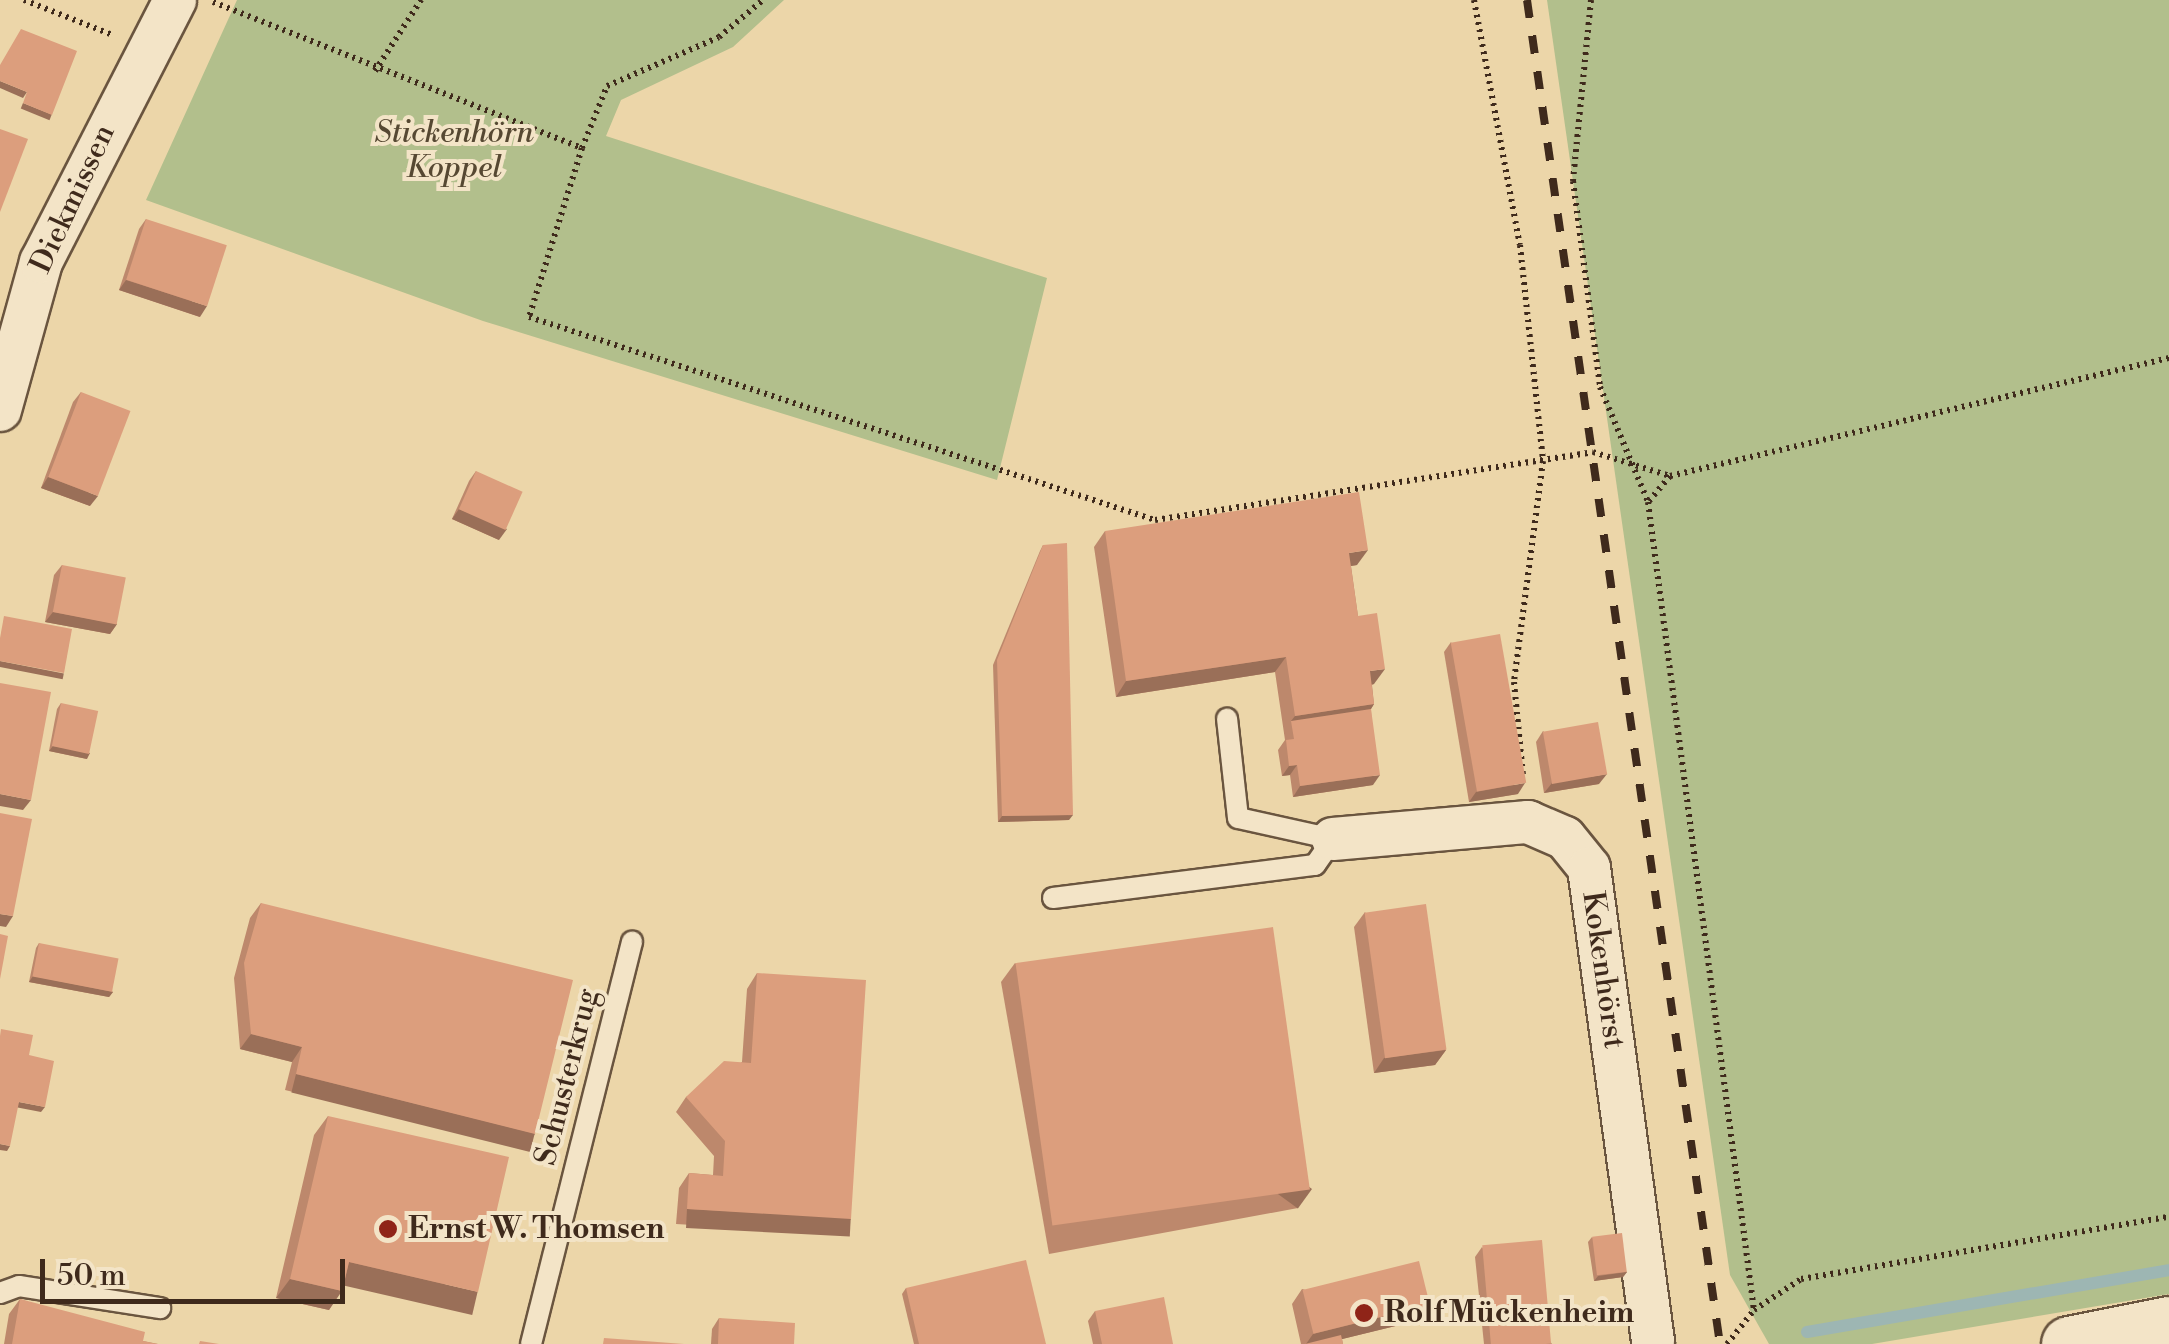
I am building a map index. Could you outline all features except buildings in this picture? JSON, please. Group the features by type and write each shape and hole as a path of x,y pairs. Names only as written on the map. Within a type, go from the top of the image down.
{"street":[{"name":"Diekmissen","path":"0,410 42,262 146,48 175,0"},
{"path":"1333,839 1528,822"},
{"name":"Kokenhörst","path":"1528,822 1565,838 1588,868 1653,1344"},
{"path":"2069,1344 2169,1324"}],"lane":[{"path":"1054,898 1315,865 1333,839 1238,818 1227,720"},
{"name":"Schusterkrug","path":"531,1344 632,941"},
{"path":"0,1293 19,1286 160,1308"}],"path":[{"path":"24,0 146,48"},
{"path":"208,0 376,71 582,148"},
{"path":"376,71 421,0"},
{"path":"763,0 718,38 607,86 582,148 529,317 1156,520 1594,452 1670,476 2169,358"},
{"path":"1474,0 1520,245 1543,461 1514,682 1528,822"},
{"path":"1591,0 1573,182 1600,387 1638,464 1648,502 1754,1310"},
{"path":"1648,502 1670,476"},
{"path":"1727,1344 1754,1310 1831,1271 2169,1217"}],"green space":[{"name":"Stickenhörn Koppel","path":"237,0 784,0 733,47 621,100 606,136 1047,278 997,480 483,321 146,200"},
{"path":"1547,0 2169,0 2169,1294 1872,1344 1769,1344 1730,1275"}],"waterway":[{"path":"1807,1332 2169,1270"}],"railway":[{"path":"1527,0 1720,1344"}],"place":[{"name":"Ernst W. Thomsen","path":"388,1229"},
{"name":"Rolf Mückenheim","path":"1364,1313"}]}
